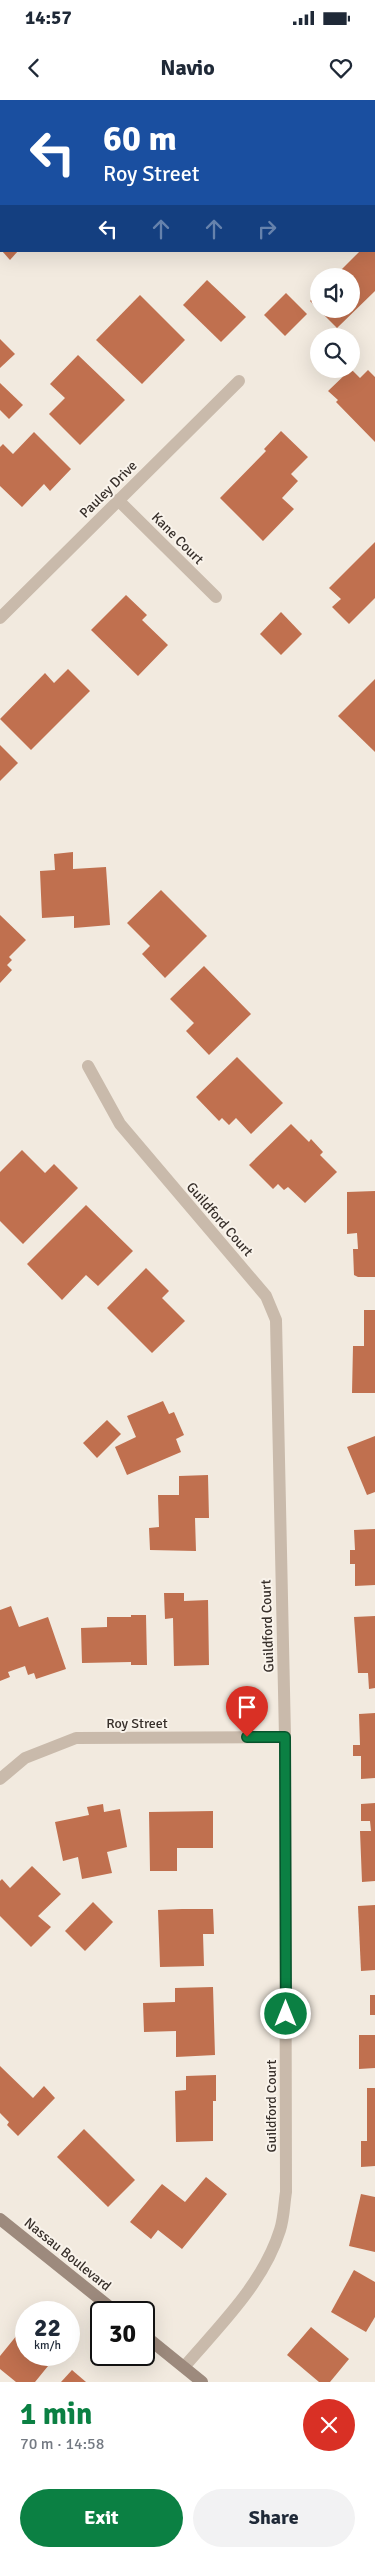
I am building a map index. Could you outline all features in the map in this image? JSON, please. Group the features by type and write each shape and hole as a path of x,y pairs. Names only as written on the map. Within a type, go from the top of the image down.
{"main road":[{"name":"Nassau Boulevard","path":"0,2219 102,2301"},
{"path":"155,2344 202,2382"}],"street":[{"name":"Pauley Drive","path":"0,618 239,381"},
{"name":"Kane Court","path":"118,500 216,597"},
{"name":"Guildford Court","path":"88,1066 120,1124 266,1296 276,1320 285,1737 286,2192 280,2229 266,2263 239,2303 184,2367"},
{"name":"Roy Street","path":"0,1779 26,1758 76,1738 285,1737"}],"building":[{"path":"3,252 17,252 10,260"},
{"path":"359,252 375,252 375,291 360,306 360,268 343,268"},
{"path":"207,280 246,317 221,342 183,305"},
{"path":"286,293 307,314 285,336 264,315"},
{"path":"140,295 185,340 142,384 96,340"},
{"path":"327,318 347,318 337,328"},
{"path":"0,339 15,354 0,368"},
{"path":"78,355 125,400 80,445 49,414 65,398 50,384"},
{"path":"368,370 375,377 375,442 336,402 338,400 328,391 342,378 360,378"},
{"path":"0,383 23,405 9,419 0,410"},
{"path":"281,431 308,457 291,474 298,481 282,498 294,509 263,541 220,498 266,451 264,449"},
{"path":"34,432 71,469 50,491 44,484 22,507 0,486 0,447 3,444 13,454"},
{"path":"375,542 375,598 349,624 332,607 341,599 329,588"},
{"path":"126,595 147,615 142,620 168,645 138,676 91,630"},
{"path":"281,612 302,634 281,655 260,634"},
{"path":"68,669 90,691 31,750 0,719 45,673 54,683"},
{"path":"375,679 375,752 338,716"},
{"path":"0,745 18,763 0,781"},
{"path":"73,852 73,869 106,867 110,925 74,928 74,916 42,918 40,871 55,870 54,854"},
{"path":"161,890 207,936 165,978 142,954 150,946 127,923"},
{"path":"0,915 26,940 9,957 12,960 7,965 12,970 0,983"},
{"path":"204,966 251,1014 209,1055 186,1031 194,1023 170,999"},
{"path":"237,1057 283,1103 251,1134 236,1118 229,1125 222,1118 219,1121 196,1097"},
{"path":"291,1124 309,1142 311,1139 323,1152 320,1155 337,1172 305,1203 288,1187 284,1190 278,1184 273,1189 249,1165"},
{"path":"22,1150 45,1173 54,1164 78,1188 23,1244 0,1221 0,1172"},
{"path":"375,1191 375,1277 358,1277 354,1275 353,1249 358,1249 357,1233 347,1234 347,1192"},
{"path":"86,1205 133,1251 98,1286 86,1275 62,1300 27,1264"},
{"path":"146,1268 169,1291 162,1298 185,1321 152,1353 107,1308"},
{"path":"364,1310 375,1310 375,1393 352,1393 353,1346 364,1346"},
{"path":"163,1401 169,1414 174,1412 184,1435 176,1439 181,1452 127,1475 115,1447 136,1437 127,1416"},
{"path":"107,1420 121,1434 97,1458 83,1443"},
{"path":"375,1436 375,1492 367,1495 347,1447"},
{"path":"208,1475 209,1518 195,1518 196,1551 150,1550 149,1528 159,1527 158,1495 179,1495 179,1476"},
{"path":"375,1529 375,1585 355,1586 355,1564 350,1564 350,1550 355,1550 354,1530"},
{"path":"164,1593 184,1593 184,1601 208,1600 209,1665 174,1666 173,1618 165,1619"},
{"path":"11,1606 19,1627 48,1617 66,1669 36,1679 34,1673 28,1675 25,1666 8,1672 10,1677 0,1681 0,1610"},
{"path":"131,1615 146,1615 147,1665 131,1665 131,1662 82,1663 81,1628 107,1627 107,1617 131,1617"},
{"path":"375,1616 375,1688 369,1689 368,1673 358,1673 354,1617"},
{"path":"375,1713 375,1778 361,1779 361,1756 353,1756 353,1745 360,1745 359,1714"},
{"path":"375,1803 375,1881 362,1882 360,1831 371,1831 370,1821 361,1821 361,1804"},
{"path":"103,1804 104,1812 120,1809 127,1847 107,1852 112,1873 82,1879 78,1857 63,1861 55,1822 89,1815 87,1807"},
{"path":"213,1811 213,1848 177,1848 177,1871 150,1871 149,1812"},
{"path":"32,1866 61,1894 38,1916 51,1927 31,1947 0,1916 0,1881 2,1879 10,1888"},
{"path":"93,1902 113,1922 85,1951 65,1931"},
{"path":"375,1905 375,1970 361,1971 358,1906"},
{"path":"213,1909 214,1934 203,1934 204,1966 160,1967 158,1910"},
{"path":"213,1987 215,2055 176,2057 176,2031 144,2032 143,2003 175,2002 175,1988"},
{"path":"370,1995 375,1995 375,2015 370,2015"},
{"path":"359,2035 375,2035 375,2068 359,2069"},
{"path":"0,2066 33,2098 44,2086 55,2098 18,2136 7,2125 9,2122 0,2113"},
{"path":"216,2075 216,2101 213,2101 213,2141 176,2142 175,2091 186,2090 186,2076"},
{"path":"367,2088 375,2088 375,2166 361,2167 361,2141 367,2141"},
{"path":"84,2129 135,2180 108,2207 57,2157"},
{"path":"206,2177 227,2194 182,2249 158,2230 151,2239 130,2222 162,2184 185,2202"},
{"path":"361,2194 375,2197 375,2252 349,2246"},
{"path":"354,2270 375,2282 375,2317 366,2332 331,2312"},
{"path":"311,2327 349,2359 330,2382 319,2382 287,2355"},
{"path":"15,2338 15,2366 48,2366 35,2382 16,2382 0,2369 0,2356"},
{"path":"72,2370 86,2382 61,2382"}],"route":[{"path":"247,1737 285,1737 286,2014"}]}
